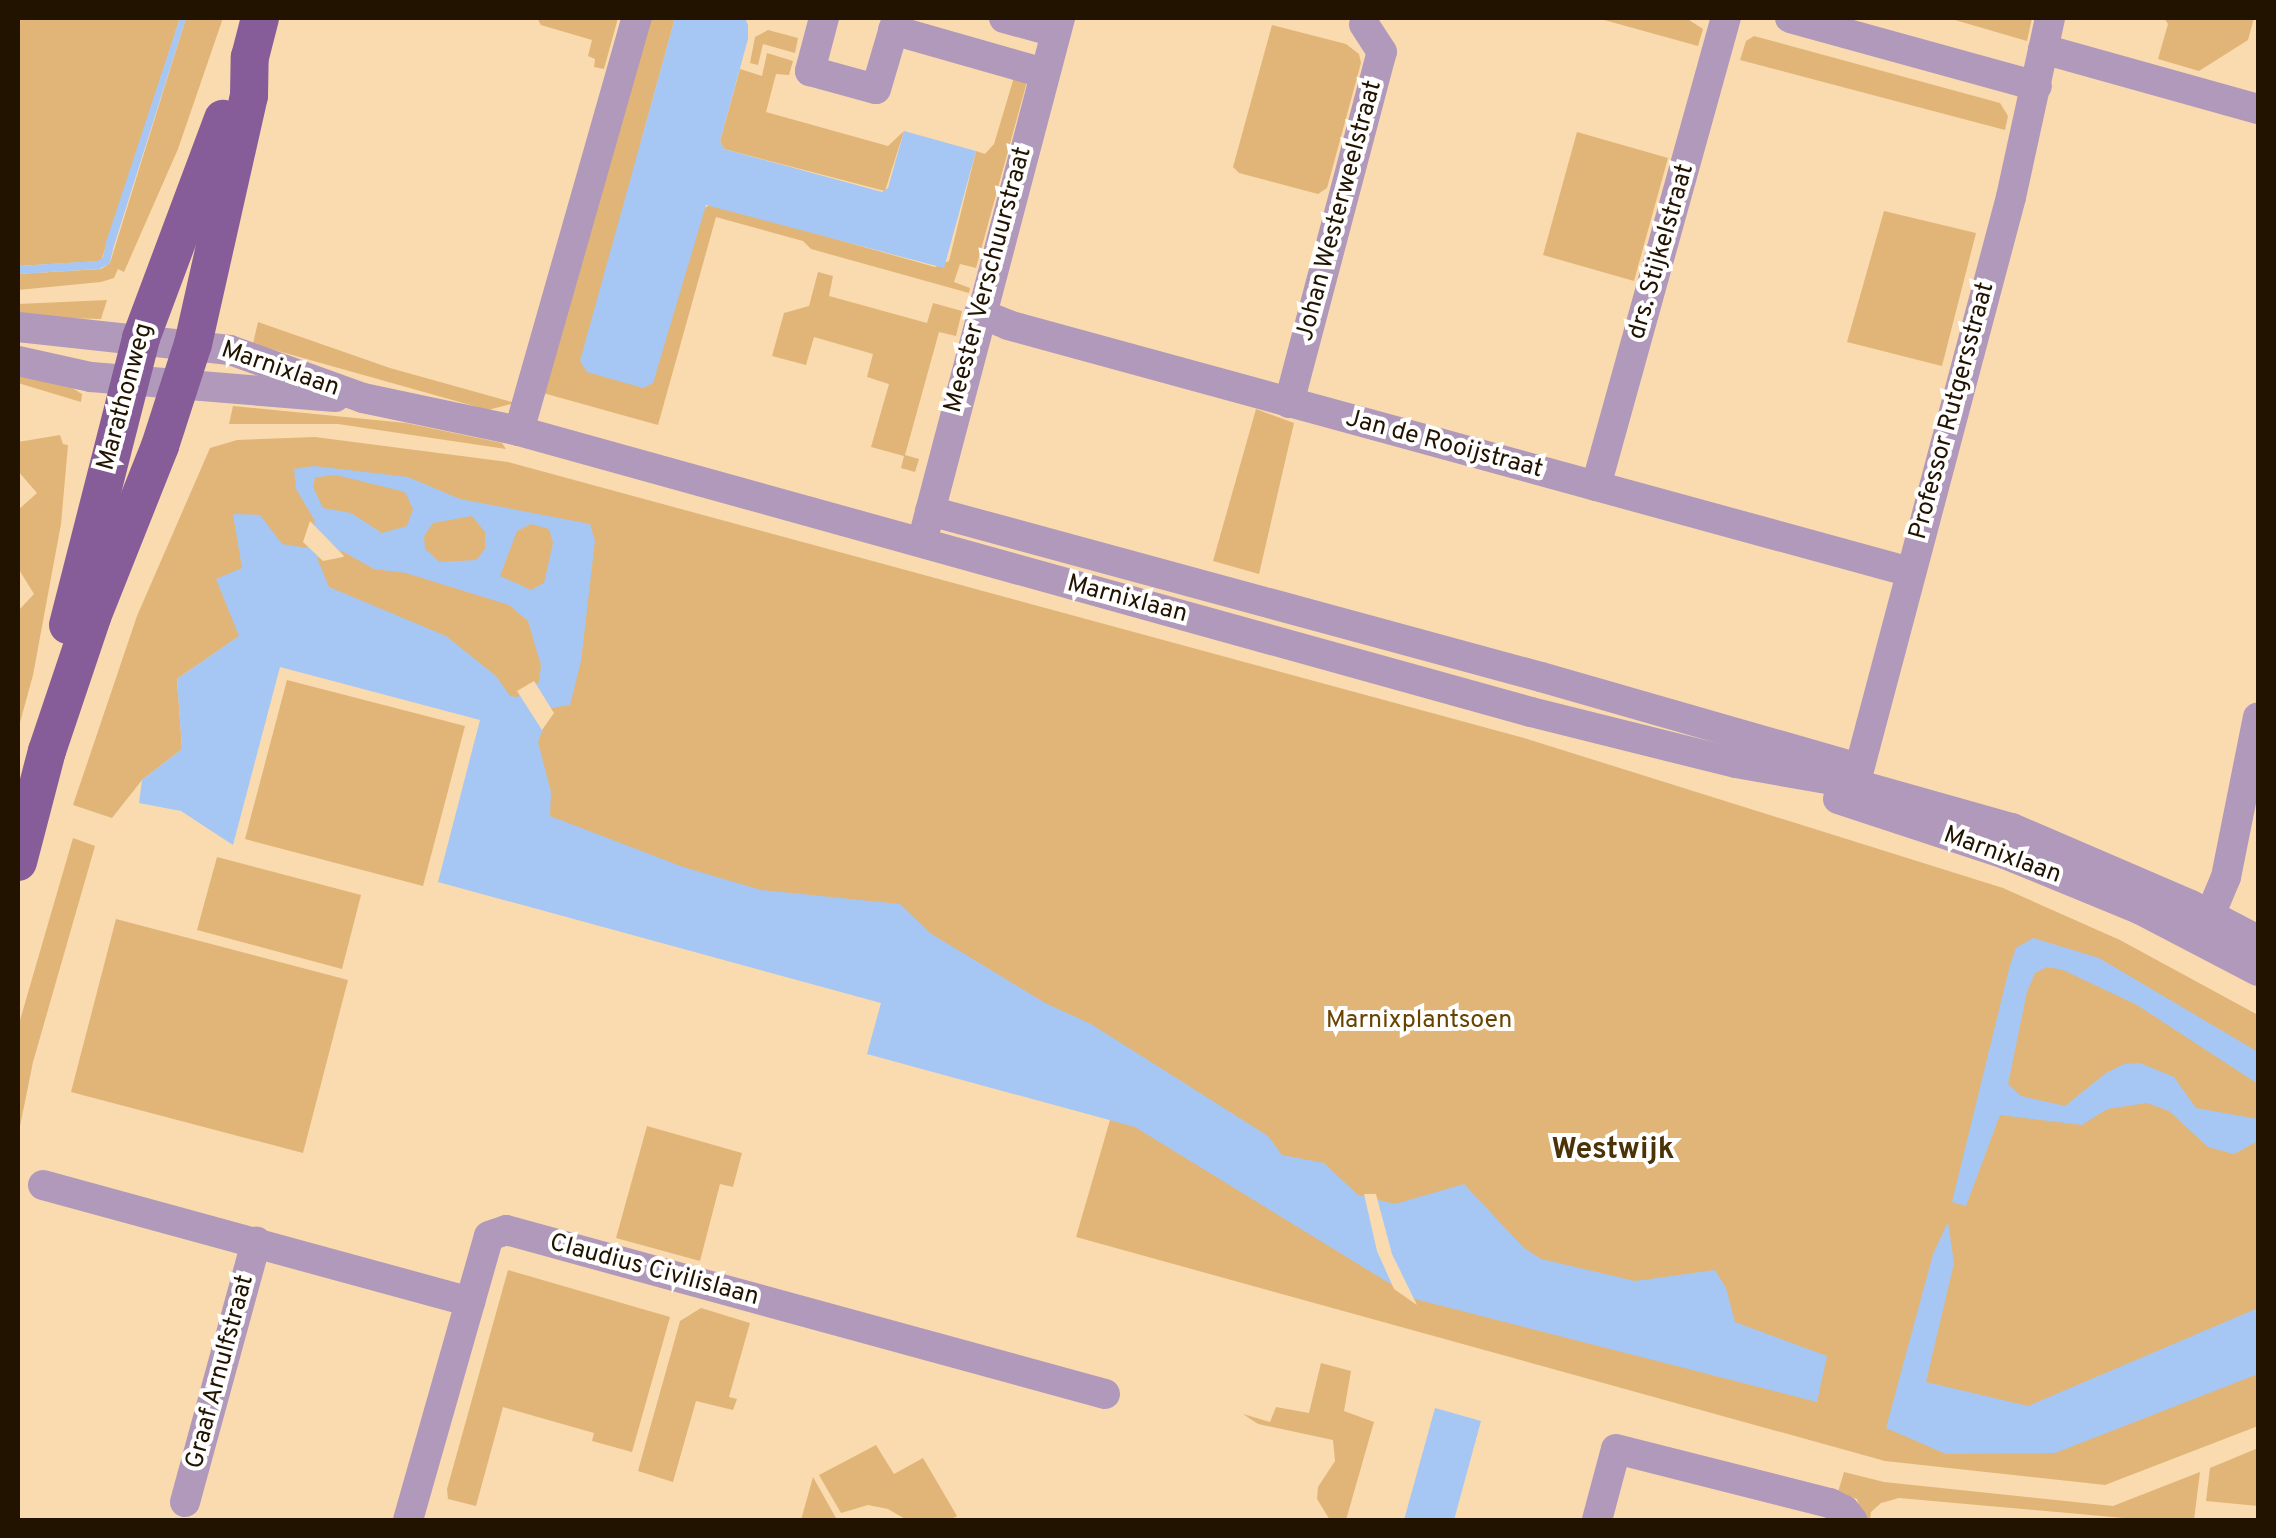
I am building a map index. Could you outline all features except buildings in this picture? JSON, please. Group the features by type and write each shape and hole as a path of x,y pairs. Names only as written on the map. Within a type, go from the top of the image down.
{"main road":[{"name":"Marathonweg","path":"18,862 47,751 92,617 192,344 249,96 250,57 260,18"},
{"name":"Marathonweg","path":"47,751 70,613 141,338 159,281 212,154 231,91 250,57"}],"street":[{"path":"518,431 637,18"},
{"path":"824,18 810,71 876,89 895,24 1044,73"},
{"path":"1004,18 1058,25"},
{"name":"drs. Stijkelstraat","path":"1596,486 1726,18"},
{"path":"1790,18 2037,86"},
{"name":"Professor Rutgersstraat","path":"1855,786 2037,86 2050,18"},
{"name":"Johan Westerweelstraat","path":"1290,402 1382,52 1356,20"},
{"name":"Meester Verschuurstraat","path":"923,544 1058,25"},
{"path":"2043,49 2258,109"},
{"name":"Jan de Rooijstraat","path":"980,313 1008,326 1910,572"},
{"name":"Marnixlaan","path":"18,326 230,350 364,398 518,431 1531,712 1736,763 1855,786"},
{"name":"Marnixlaan","path":"18,361 91,377 364,398"},
{"name":"Marnixlaan","path":"930,511 1505,666 1855,786 2139,909 2258,940"},
{"path":"2204,929 2226,877 2258,717"},
{"name":"Marnixlaan","path":"2204,929 2258,971"},
{"name":"Graaf Arnulfstraat","path":"43,1185 470,1302"},
{"name":"Claudius Civilislaan","path":"408,1520 489,1236 506,1230 1106,1394"},
{"name":"Graaf Arnulfstraat","path":"185,1502 256,1242"},
{"path":"1598,1520 1616,1449 1840,1512"}],"green space":[{"path":"18,18 180,18 101,261 18,266"},
{"path":"186,18 223,18 178,149 124,272 118,269 114,278 101,282 18,290 18,274 101,269 110,263"},
{"path":"537,18 618,18 604,69 594,67 595,59 588,56 592,40 541,25"},
{"path":"647,18 675,18 640,145 703,209 711,204 935,267 949,261 976,151 985,154 994,144 1015,74 1028,78 976,268 960,264 954,282 970,288 969,293 811,249 803,241 716,217 658,425 543,393"},
{"path":"1597,18 1686,18 1703,29 1698,46"},
{"path":"1948,18 2032,18 2027,41"},
{"path":"2164,18 2254,18 2248,40 2199,71 2158,59 2168,24"},
{"path":"1272,25 1346,44 1359,54 1361,63 1327,188 1318,194 1239,173 1233,167"},
{"path":"768,30 798,38 795,53 763,44 758,65 750,63 755,37"},
{"path":"1754,36 2000,103 2008,116 2005,130 1740,60 1746,41"},
{"path":"767,53 793,61 789,75 776,74 766,112 888,146 904,131 885,191 724,149 720,141 740,69 762,76"},
{"path":"1577,132 1668,158 1634,281 1543,255"},
{"path":"1884,211 1976,233 1942,366 1847,342"},
{"path":"818,272 833,276 829,296 927,323 933,303 962,311 956,336 939,332 905,455 919,459 915,472 901,468 904,456 871,447 889,384 867,377 873,354 814,337 806,365 772,356 784,313 809,306"},
{"path":"107,300 101,319 18,317 18,304"},
{"path":"258,322 390,368 515,403 488,410 253,344"},
{"path":"18,372 69,386 82,394 81,402 18,383"},
{"path":"233,406 406,423 502,443 506,449 338,424 229,424"},
{"path":"1256,409 1294,423 1259,574 1213,561"},
{"path":"60,435 63,444 68,445 61,524 33,675 18,730 18,611 34,594 18,568 18,510 37,493 18,471 18,442"},
{"name":"Marnixplantsoen","path":"315,437 508,462 1524,738 2003,888 2120,940 2258,1015 2258,1426 2105,1485 1885,1461 1076,1237 1110,1120 1090,1024 513,825 477,696 235,639 177,679 182,749 142,780 112,818 73,805 137,616 210,448 237,440"},
{"path":"287,680 465,726 423,886 245,839"},
{"path":"73,838 95,846 33,1062 18,1136 18,1027"},
{"path":"217,857 361,895 342,969 197,930"},
{"path":"116,919 348,980 303,1153 71,1092"},
{"path":"647,1126 742,1153 733,1187 720,1184 700,1261 616,1238"},
{"path":"508,1270 670,1317 632,1452 592,1441 594,1433 503,1407 476,1506 448,1499 447,1489"},
{"path":"701,1308 750,1323 729,1397 737,1399 733,1410 696,1401 673,1482 638,1471 680,1321"},
{"path":"1321,1363 1351,1371 1344,1411 1374,1422 1346,1520 1330,1520 1317,1499 1318,1487 1335,1461 1333,1440 1258,1424 1243,1414 1270,1422 1276,1407 1309,1413"},
{"path":"876,1445 894,1474 923,1458 957,1516 950,1520 907,1520 888,1509 868,1505 841,1513 819,1475"},
{"path":"2258,1448 2258,1506 2206,1501 2210,1468"},
{"path":"1844,1472 1884,1482 2113,1506 2200,1472 2194,1520 2146,1520 1899,1498 1881,1503 1871,1512 1870,1520 1863,1520 1857,1499 1838,1492"},
{"path":"813,1477 836,1518 834,1520 801,1520"}],"water":[{"path":"180,18 186,18 112,252 105,245"},
{"path":"675,18 745,18 748,25 748,39 720,141 724,149 882,192 888,188 904,131 976,151 944,268 706,205 653,383 643,388 587,372 580,361"},
{"path":"314,466 408,477 460,499 590,524 595,541 581,661 570,705 551,708 538,742 551,792 550,816 683,867 761,890 900,904 930,933 1045,1003 1091,1024 1268,1136 1282,1155 1324,1163 1358,1195 1395,1204 1464,1184 1524,1248 1541,1259 1635,1281 1715,1270 1726,1288 1735,1322 1827,1356 1817,1402 1415,1299 1135,1127 867,1054 881,1003 438,882 480,720 280,667 233,845 181,811 139,803 142,780 182,749 177,679 239,636 216,579 242,568 233,514 260,515 282,544 307,548 315,521 296,489 294,469","holes":["336,475 405,492 413,509 407,526 382,533 351,513 323,508 313,487 315,477","472,516 485,532 485,549 476,560 440,562 425,549 424,536 433,523","531,524 549,529 553,543 544,583 531,590 500,576 517,531","342,551 374,569 406,573 509,605 528,621 541,665 539,682 517,697 510,696 496,676 446,636 329,587 317,558"]},
{"path":"2033,938 2099,958 2258,1052 2258,1084 2137,1005 2063,970 2047,967 2035,973 2027,992 2008,1084 2021,1096 2065,1106 2106,1073 2124,1064 2140,1063 2174,1077 2196,1108 2258,1119 2258,1141 2234,1154 2208,1147 2169,1111 2147,1103 2107,1109 2082,1125 2000,1115 1966,1206 1952,1202 2010,965 2016,948"},
{"path":"1948,1222 1954,1263 1926,1382 2028,1406 2258,1308 2258,1374 2055,1453 1946,1454 1886,1428 1933,1254"},
{"path":"1435,1408 1481,1421 1454,1520 1404,1520"}],"pier":[{"path":"310,521 343,557 323,561 303,542"},
{"path":"534,681 554,713 542,730 517,691"},
{"path":"1364,1194 1376,1194 1392,1254 1417,1305 1394,1289 1377,1251"}],"waterway":[{"path":"18,270 98,265 106,261 109,249"}],"district":[{"name":"Westwijk","path":"1613,1151"}]}
